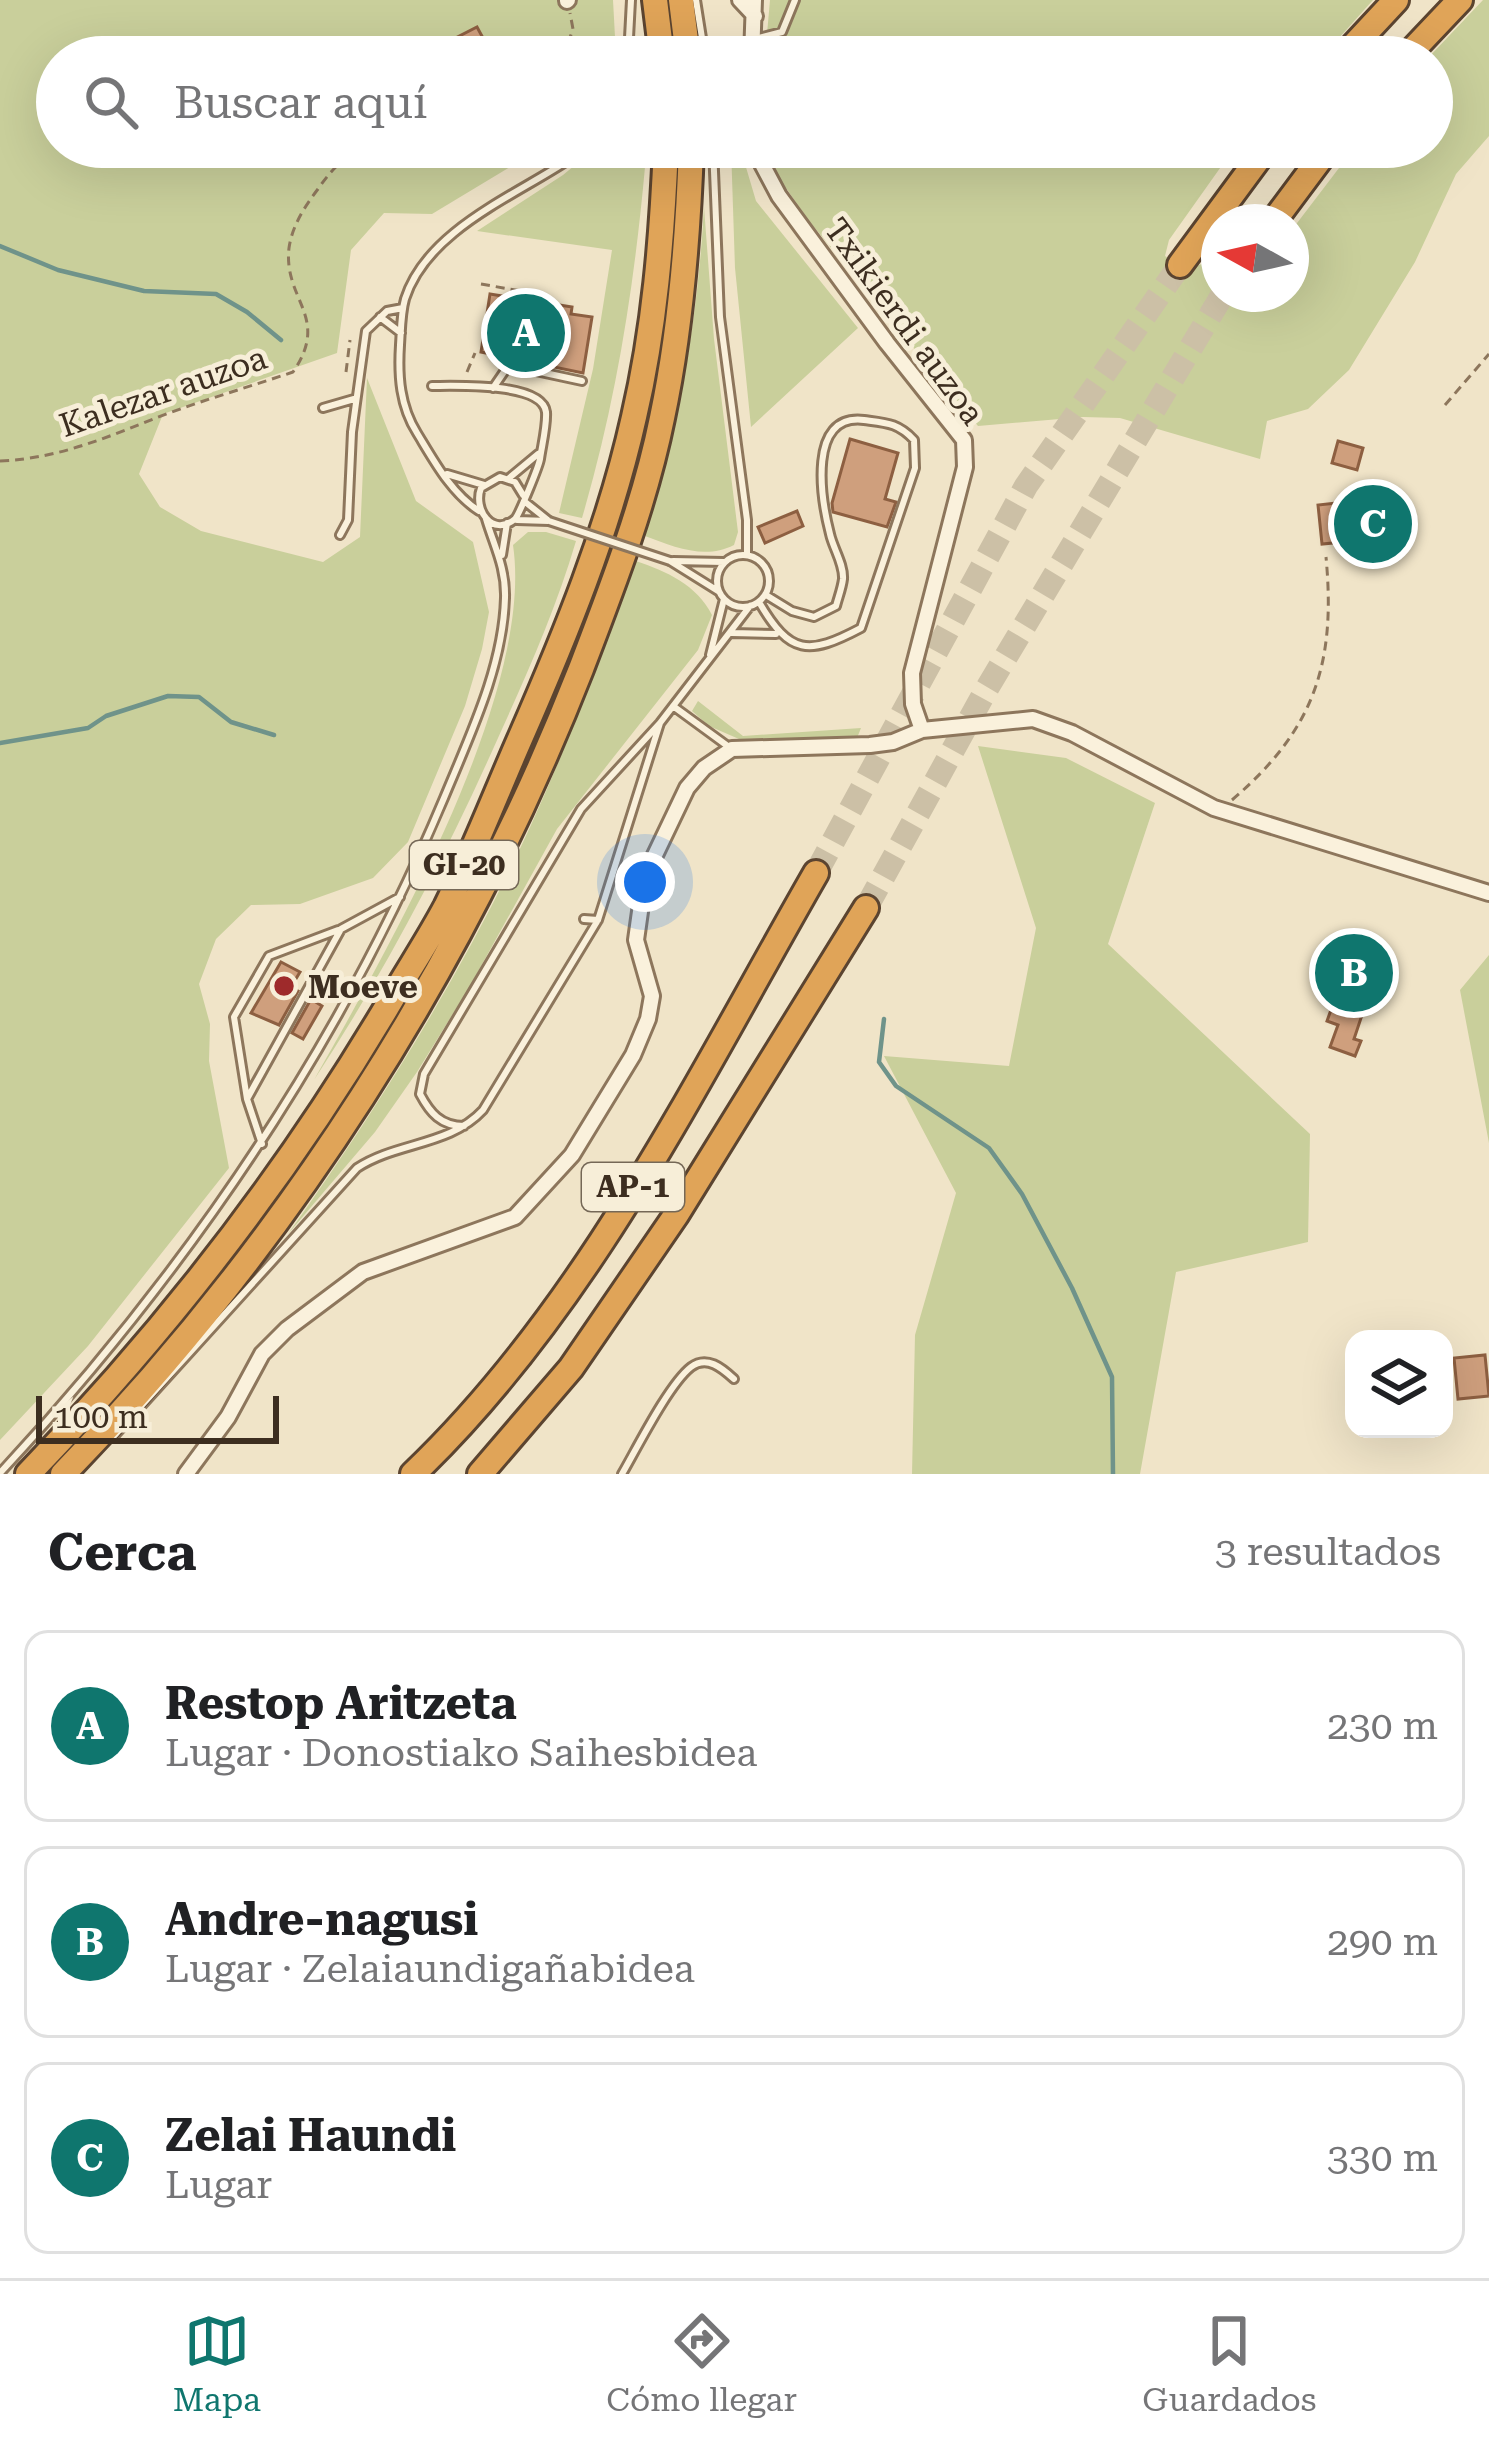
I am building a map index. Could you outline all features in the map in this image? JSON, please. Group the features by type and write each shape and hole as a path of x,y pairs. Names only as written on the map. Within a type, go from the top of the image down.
{"highway":[{"path":"655,0 659,36"},
{"path":"681,0 685,36"},
{"path":"1363,36 1396,0"},
{"path":"1426,36 1460,0"},
{"name":"GI-20","path":"28,1474 101,1397 250,1214 341,1082 445,908 579,599 614,494 652,326 665,168"},
{"name":"GI-20","path":"63,1474 238,1273 302,1185 393,1048 508,842 607,602 662,422 683,282 691,168"},
{"path":"1180,265 1252,168"},
{"path":"1287,204 1314,168"},
{"name":"AP-1","path":"413,1474 524,1350 601,1241 815,873"},
{"name":"AP-1","path":"479,1474 571,1368 676,1215 866,908"}],"street":[{"path":"740,0 755,8"},
{"name":"Txikierdi auzoa","path":"764,168 779,196 887,343 964,440 965,467 912,673 913,704 922,730"},
{"path":"186,1474 228,1417 262,1354 287,1329 363,1273 515,1217 572,1155 633,1055 648,1019 652,996 636,940 645,876 687,788 704,768 732,749 870,745 922,730 1033,719 1072,733 1214,808 1489,893"}],"lane":[{"path":"629,36 631,0"},
{"path":"696,0 702,36"},
{"path":"768,36 782,32 795,0"},
{"path":"0,1473 74,1392 262,1144 329,1036 400,897 462,754 496,658 505,596 501,559 486,519 463,501 405,409 399,363 403,308 419,272 449,239 556,168"},
{"path":"714,168 720,317 747,520 747,554"},
{"path":"340,535 348,520 363,339 370,322 403,308"},
{"path":"380,316 400,333"},
{"path":"494,388 506,369 517,368 582,381"},
{"path":"432,386 494,388 534,395 542,402 546,415 539,466 511,521 501,559"},
{"path":"323,408 356,399"},
{"path":"732,633 778,634 794,643 827,645 861,628 915,468 914,440 899,424 852,418 826,436 822,479 830,532 844,575 836,606 814,617 763,598"},
{"path":"479,511 478,495 484,485 493,478 508,479 541,452"},
{"path":"444,473 484,485"},
{"path":"508,479 549,521"},
{"path":"486,519 549,521 670,561 740,607 750,606"},
{"path":"709,658 721,595 717,574 734,555 747,554 765,565 769,574 763,598 778,634"},
{"path":"670,561 724,562"},
{"path":"468,1126 446,1123 430,1113 420,1094 424,1073 581,809 660,723 750,606 763,598"},
{"path":"673,706 732,749"},
{"path":"108,1442 357,1168 379,1153 468,1126 483,1110 598,920 660,723"},
{"path":"262,1144 247,1099 234,1017 269,956 341,929 400,897"},
{"path":"584,920 598,920"},
{"path":"247,1099 341,929"},
{"path":"622,1474 692,1366 706,1362 721,1366 734,1378"},
{"path":"72,1474 92,1458"}],"path":[{"path":"568,1 570,36"},
{"name":"Kalezar auzoa","path":"0,461 28,460 92,445 164,415 293,372 310,338 290,267 289,246 295,226 334,168"},
{"path":"481,284 526,292"},
{"path":"346,371 350,340"},
{"path":"467,372 475,352"},
{"path":"1445,405 1489,354"},
{"path":"1214,808 1249,786 1308,711 1321,678 1328,638 1326,557"}],"green space":[{"path":"0,0 613,0 615,36 36,36 36,168 508,168 432,214 384,213 351,250 337,353 163,414 139,474 160,507 201,531 323,562 360,537 367,378 416,501 473,542 489,612 465,706 408,842 373,878 300,904 251,905 216,939 199,984 210,1024 209,1061 229,1168 88,1346 0,1440"},
{"path":"770,0 1373,0 1341,36 767,36"},
{"path":"1483,0 1489,0 1489,136 1456,174 1415,262 1349,370 1308,409 1267,421 1260,459 1120,418 978,426 809,221 772,168 1220,168 1169,240 1165,256 1184,270 1201,264 1201,312 1309,312 1309,207 1339,168 1453,168 1453,36 1449,36"},
{"path":"572,168 645,168 622,344 582,518 559,513 593,369 612,250 477,231"},
{"path":"732,168 746,168 756,201 858,328 751,427 735,268"},
{"path":"704,207 714,339 738,532 734,545 701,552 645,536 685,374"},
{"path":"528,532 576,541 550,616 435,870 366,997 314,1080 415,892 479,745 502,673 514,605 513,545"},
{"path":"636,561 680,580 706,604 712,615 698,650 557,829 470,986 375,1132 288,1234 388,1086 478,932 545,793"},
{"path":"698,701 743,736 861,728 857,738 739,739 709,726 692,711"},
{"path":"978,746 1066,758 1155,803 1108,944 1310,1134 1308,1242 1176,1272 1140,1474 912,1474 915,1335 956,1193 884,1056 1009,1066 1036,928"},
{"path":"1489,955 1489,1143 1460,990"}],"building":[{"path":"477,27 482,36 459,36"},
{"path":"490,294 572,307 571,314 592,317 583,373 481,352"},
{"path":"850,439 898,453 885,499 896,502 887,527 833,512"},
{"path":"1338,441 1363,448 1357,470 1332,463"},
{"path":"1355,501 1355,506 1387,504 1392,551 1355,555 1354,541 1322,544 1318,505"},
{"path":"797,511 803,526 765,543 758,527"},
{"path":"1337,941 1373,946 1372,954 1377,955 1372,997 1368,997 1354,1039 1361,1041 1355,1056 1330,1047 1338,1025 1327,1021 1337,993 1330,992"},
{"path":"281,962 300,972 291,987 298,991 279,1025 251,1013"},
{"path":"311,999 322,1006 303,1039 292,1033"},
{"path":"1485,1355 1489,1396 1458,1399 1454,1358"}],"waterway":[{"path":"0,246 58,270 144,291 216,294 281,340"},
{"path":"0,743 88,728 106,716 168,696 199,697 231,722 274,735"},
{"path":"884,1019 879,1062 896,1086 989,1148 1022,1194 1072,1288 1112,1377 1113,1474"}],"tunnel":[{"path":"816,873 1026,486 1180,265"},
{"path":"866,908 986,690 1212,312"}],"place":[{"name":"Restop Aritzeta","path":"526,333"},
{"name":"Zelai Haundi","path":"1373,524"},
{"name":"Andre-nagusi","path":"1354,973"},
{"name":"Moeve","path":"284,986"}]}
